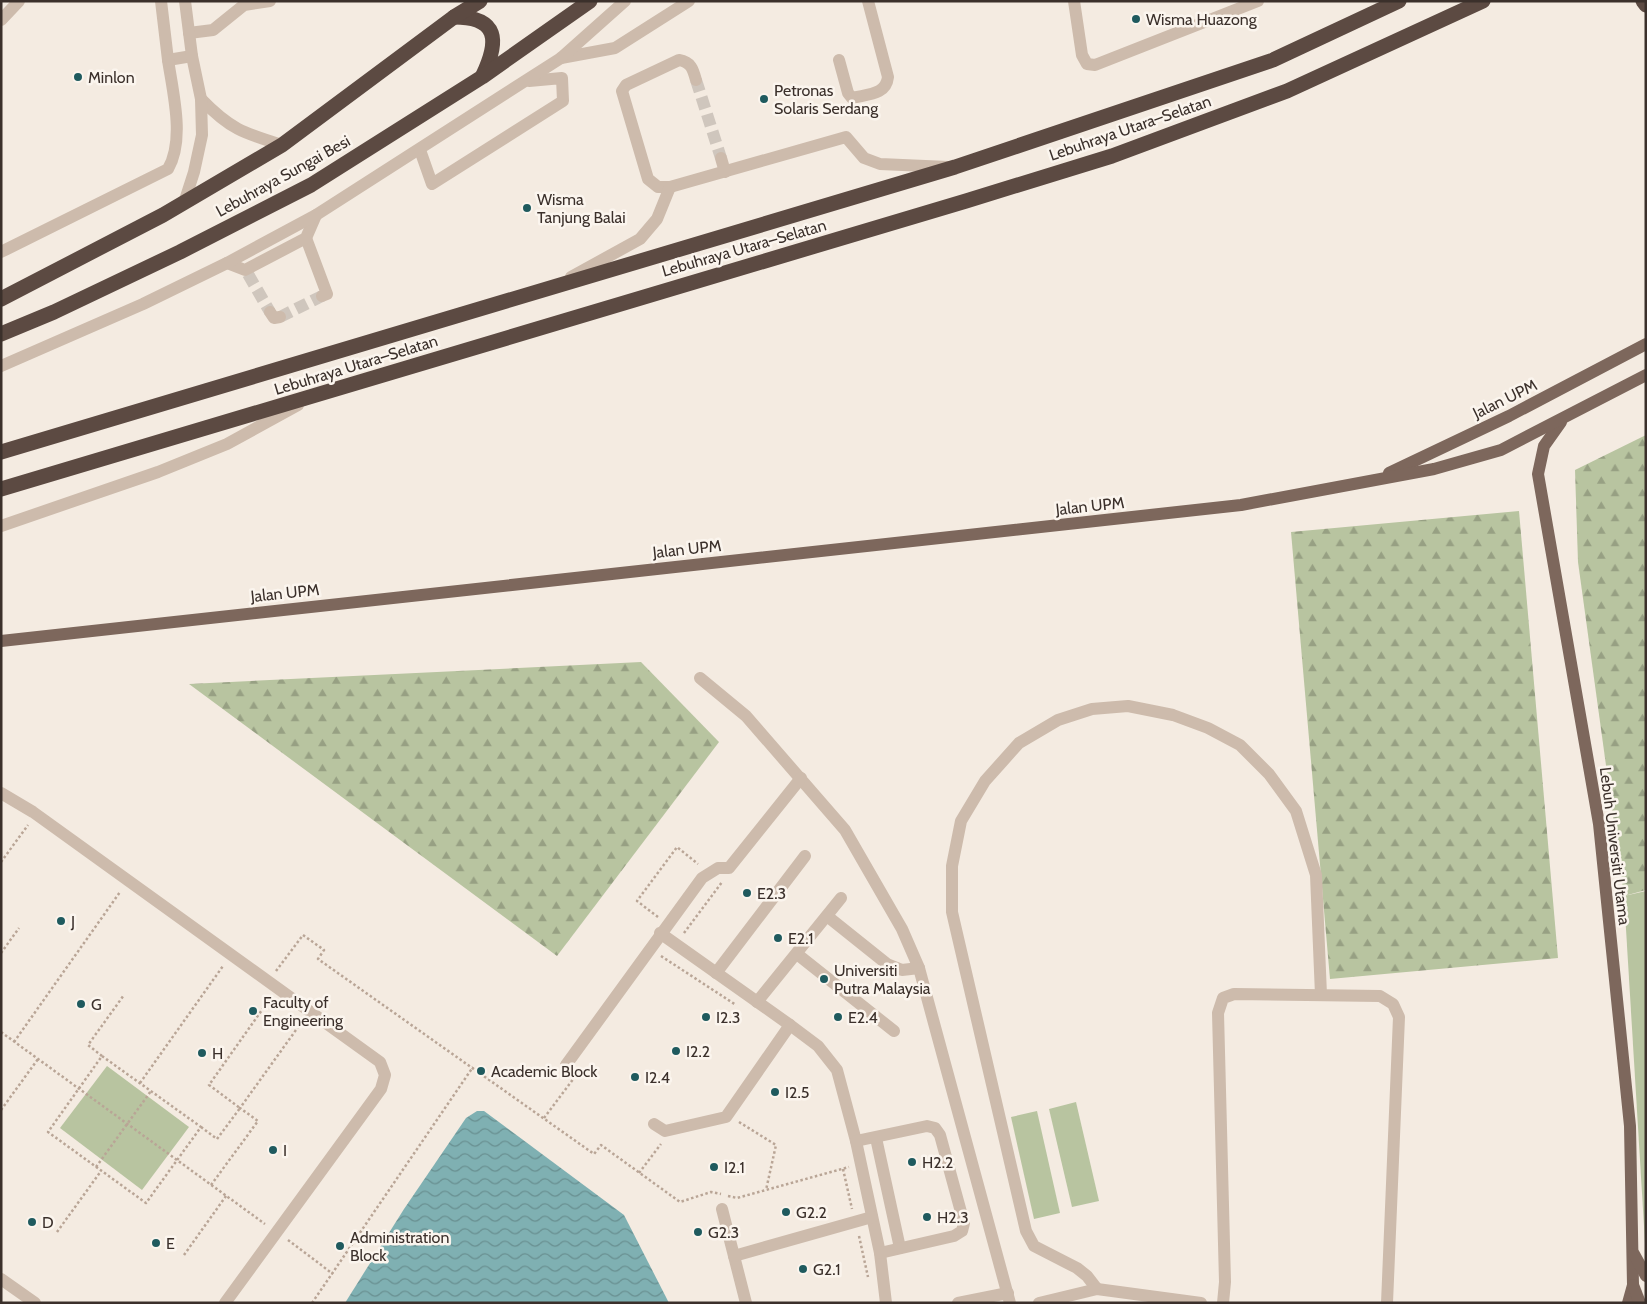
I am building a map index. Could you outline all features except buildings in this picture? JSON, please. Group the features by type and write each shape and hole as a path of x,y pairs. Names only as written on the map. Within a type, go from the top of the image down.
{"highway":[{"name":"Lebuhraya Sungai Besi","path":"1,299 184,203 282,145 454,17 480,1"},
{"name":"Lebuhraya Sungai Besi","path":"1,334 54,312 180,252 311,185 482,77 590,1"},
{"name":"Lebuhraya Utara–Selatan","path":"1,452 955,167 1273,60 1399,1"},
{"name":"Lebuhraya Utara–Selatan","path":"1,489 1112,156 1287,90 1483,1"},
{"path":"1643,1 1646,5"},
{"path":"454,17 468,17 480,22 490,30 494,40 493,55 482,77"}],"main road":[{"name":"Jalan UPM","path":"1375,479 1509,416 1646,344"},
{"name":"Jalan UPM","path":"1,641 1241,506 1434,469 1501,450 1646,375"},
{"name":"Lebuh Universiti Utama","path":"1562,420 1544,446 1538,474 1599,824 1630,1126 1633,1285 1628,1303"},
{"path":"1633,1252 1646,1276"},
{"name":"Lebuh Universiti Utama","path":"1633,1285 1640,1303"}],"street":[{"path":"1,20 19,1"},
{"path":"1,252 168,169 175,157 178,141 161,1"},
{"path":"184,203 194,172 202,135 201,99 192,56 185,1"},
{"path":"189,33 214,30 244,5 270,1"},
{"path":"1,366 143,304 227,263 316,215 561,58 625,1"},
{"path":"561,58 615,48 689,1"},
{"path":"839,60 848,93 852,98 883,90 887,86 888,77 868,1"},
{"path":"1074,1 1082,54 1086,64 1095,65 1258,1"},
{"path":"168,60 192,56"},
{"path":"696,80 693,68 687,62 679,60 626,85 622,91 648,179 658,187 670,187 846,137 864,158 880,164 955,167"},
{"path":"420,150 432,184 563,101 562,78 526,81"},
{"path":"201,99 222,121 248,135 282,145"},
{"path":"721,158 725,172"},
{"path":"556,286 640,239 658,219 670,187"},
{"path":"227,263 246,272 306,238 316,215"},
{"path":"306,238 327,294 322,296"},
{"path":"1,526 158,472 227,444 311,397"},
{"path":"700,678 746,716 845,830 902,929 918,968 1009,1298 958,1303"},
{"path":"1097,1289 1088,1276 1077,1268 1034,1246 1026,1231 952,912 952,866 962,821 985,781 1019,742 1058,720 1092,709 1128,706 1173,715 1208,728 1240,745 1269,774 1296,811 1316,875 1321,995"},
{"path":"566,1065 702,878 718,868 729,868 801,778"},
{"path":"1,793 33,812 380,1062 386,1075 381,1089 225,1303"},
{"path":"716,973 805,856"},
{"path":"758,1002 841,898"},
{"path":"827,916 887,964 902,970 918,968"},
{"path":"660,934 818,1046 837,1070 856,1141 880,1253 886,1303"},
{"path":"797,954 894,1031"},
{"path":"1223,1303 1218,1013 1223,998 1234,994 1380,996 1393,1004 1399,1017 1387,1303"},
{"path":"654,1124 665,1131 726,1117 790,1025"},
{"path":"856,1141 927,1126 935,1128 940,1135 964,1223 962,1232 954,1236 880,1253"},
{"path":"876,1138 900,1248"},
{"path":"722,1209 746,1303"},
{"path":"734,1256 872,1218"},
{"path":"1,1279 35,1303"},
{"path":"1039,1303 1097,1289 1201,1303"}],"path":[{"path":"1,862 29,824"},
{"path":"14,1042 121,892"},
{"path":"1,954 19,928"},
{"path":"324,950 318,959 594,1154 601,1144 680,1202 710,1192 737,1198 843,1169 870,1287"},
{"path":"140,1082 223,966"},
{"path":"124,995 88,1045 217,1139 301,1023 293,1018"},
{"path":"1,1032 333,1274"},
{"path":"102,1056 48,1132 101,1171 146,1203 201,1127"},
{"path":"1,1110 38,1059"},
{"path":"211,1185 258,1121 209,1085 225,1062"},
{"path":"312,1303 473,1067"},
{"path":"544,1118 584,1067"},
{"path":"96,1167 151,1091"},
{"path":"734,1118 776,1144 765,1190"},
{"path":"57,1232 101,1171"},
{"path":"184,1256 226,1196"}],"green space":[{"path":"1646,435 1646,890 1624,896 1578,562 1575,470"},
{"path":"1519,511 1558,958 1330,979 1291,532"},
{"path":"641,662 719,742 557,956 189,684"},
{"path":"1646,891 1646,1259 1624,896"},
{"path":"107,1066 189,1127 142,1190 60,1128"},
{"path":"1076,1102 1099,1201 1072,1207 1049,1109"},
{"path":"1037,1111 1060,1213 1034,1219 1011,1117"}],"water":[{"path":"477,1111 484,1111 624,1215 669,1303 345,1303 404,1209 466,1118"}],"tunnel":[{"path":"696,80 721,158"},
{"path":"248,274 270,312"},
{"path":"280,317 322,296"}],"place":[{"name":"Wisma Huazong","path":"1136,19"},
{"name":"Minlon","path":"78,77"},
{"name":"Petronas Solaris Serdang","path":"764,99"},
{"name":"Wisma Tanjung Balai","path":"527,208"},
{"name":"E2.3","path":"747,893"},
{"name":"J","path":"61,921"},
{"name":"E2.1","path":"778,938"},
{"name":"Universiti Putra Malaysia","path":"824,979"},
{"name":"G","path":"81,1004"},
{"name":"Faculty of Engineering","path":"253,1011"},
{"name":"I2.3","path":"706,1017"},
{"name":"E2.4","path":"838,1017"},
{"name":"I2.2","path":"676,1051"},
{"name":"H","path":"202,1053"},
{"name":"Academic Block","path":"481,1071"},
{"name":"I2.4","path":"635,1077"},
{"name":"I2.5","path":"775,1092"},
{"name":"I","path":"273,1150"},
{"name":"H2.2","path":"912,1162"},
{"name":"I2.1","path":"714,1167"},
{"name":"G2.2","path":"786,1212"},
{"name":"H2.3","path":"927,1217"},
{"name":"D","path":"32,1222"},
{"name":"G2.3","path":"698,1232"},
{"name":"E","path":"156,1243"},
{"name":"Administration Block","path":"340,1246"},
{"name":"G2.1","path":"803,1269"}]}
